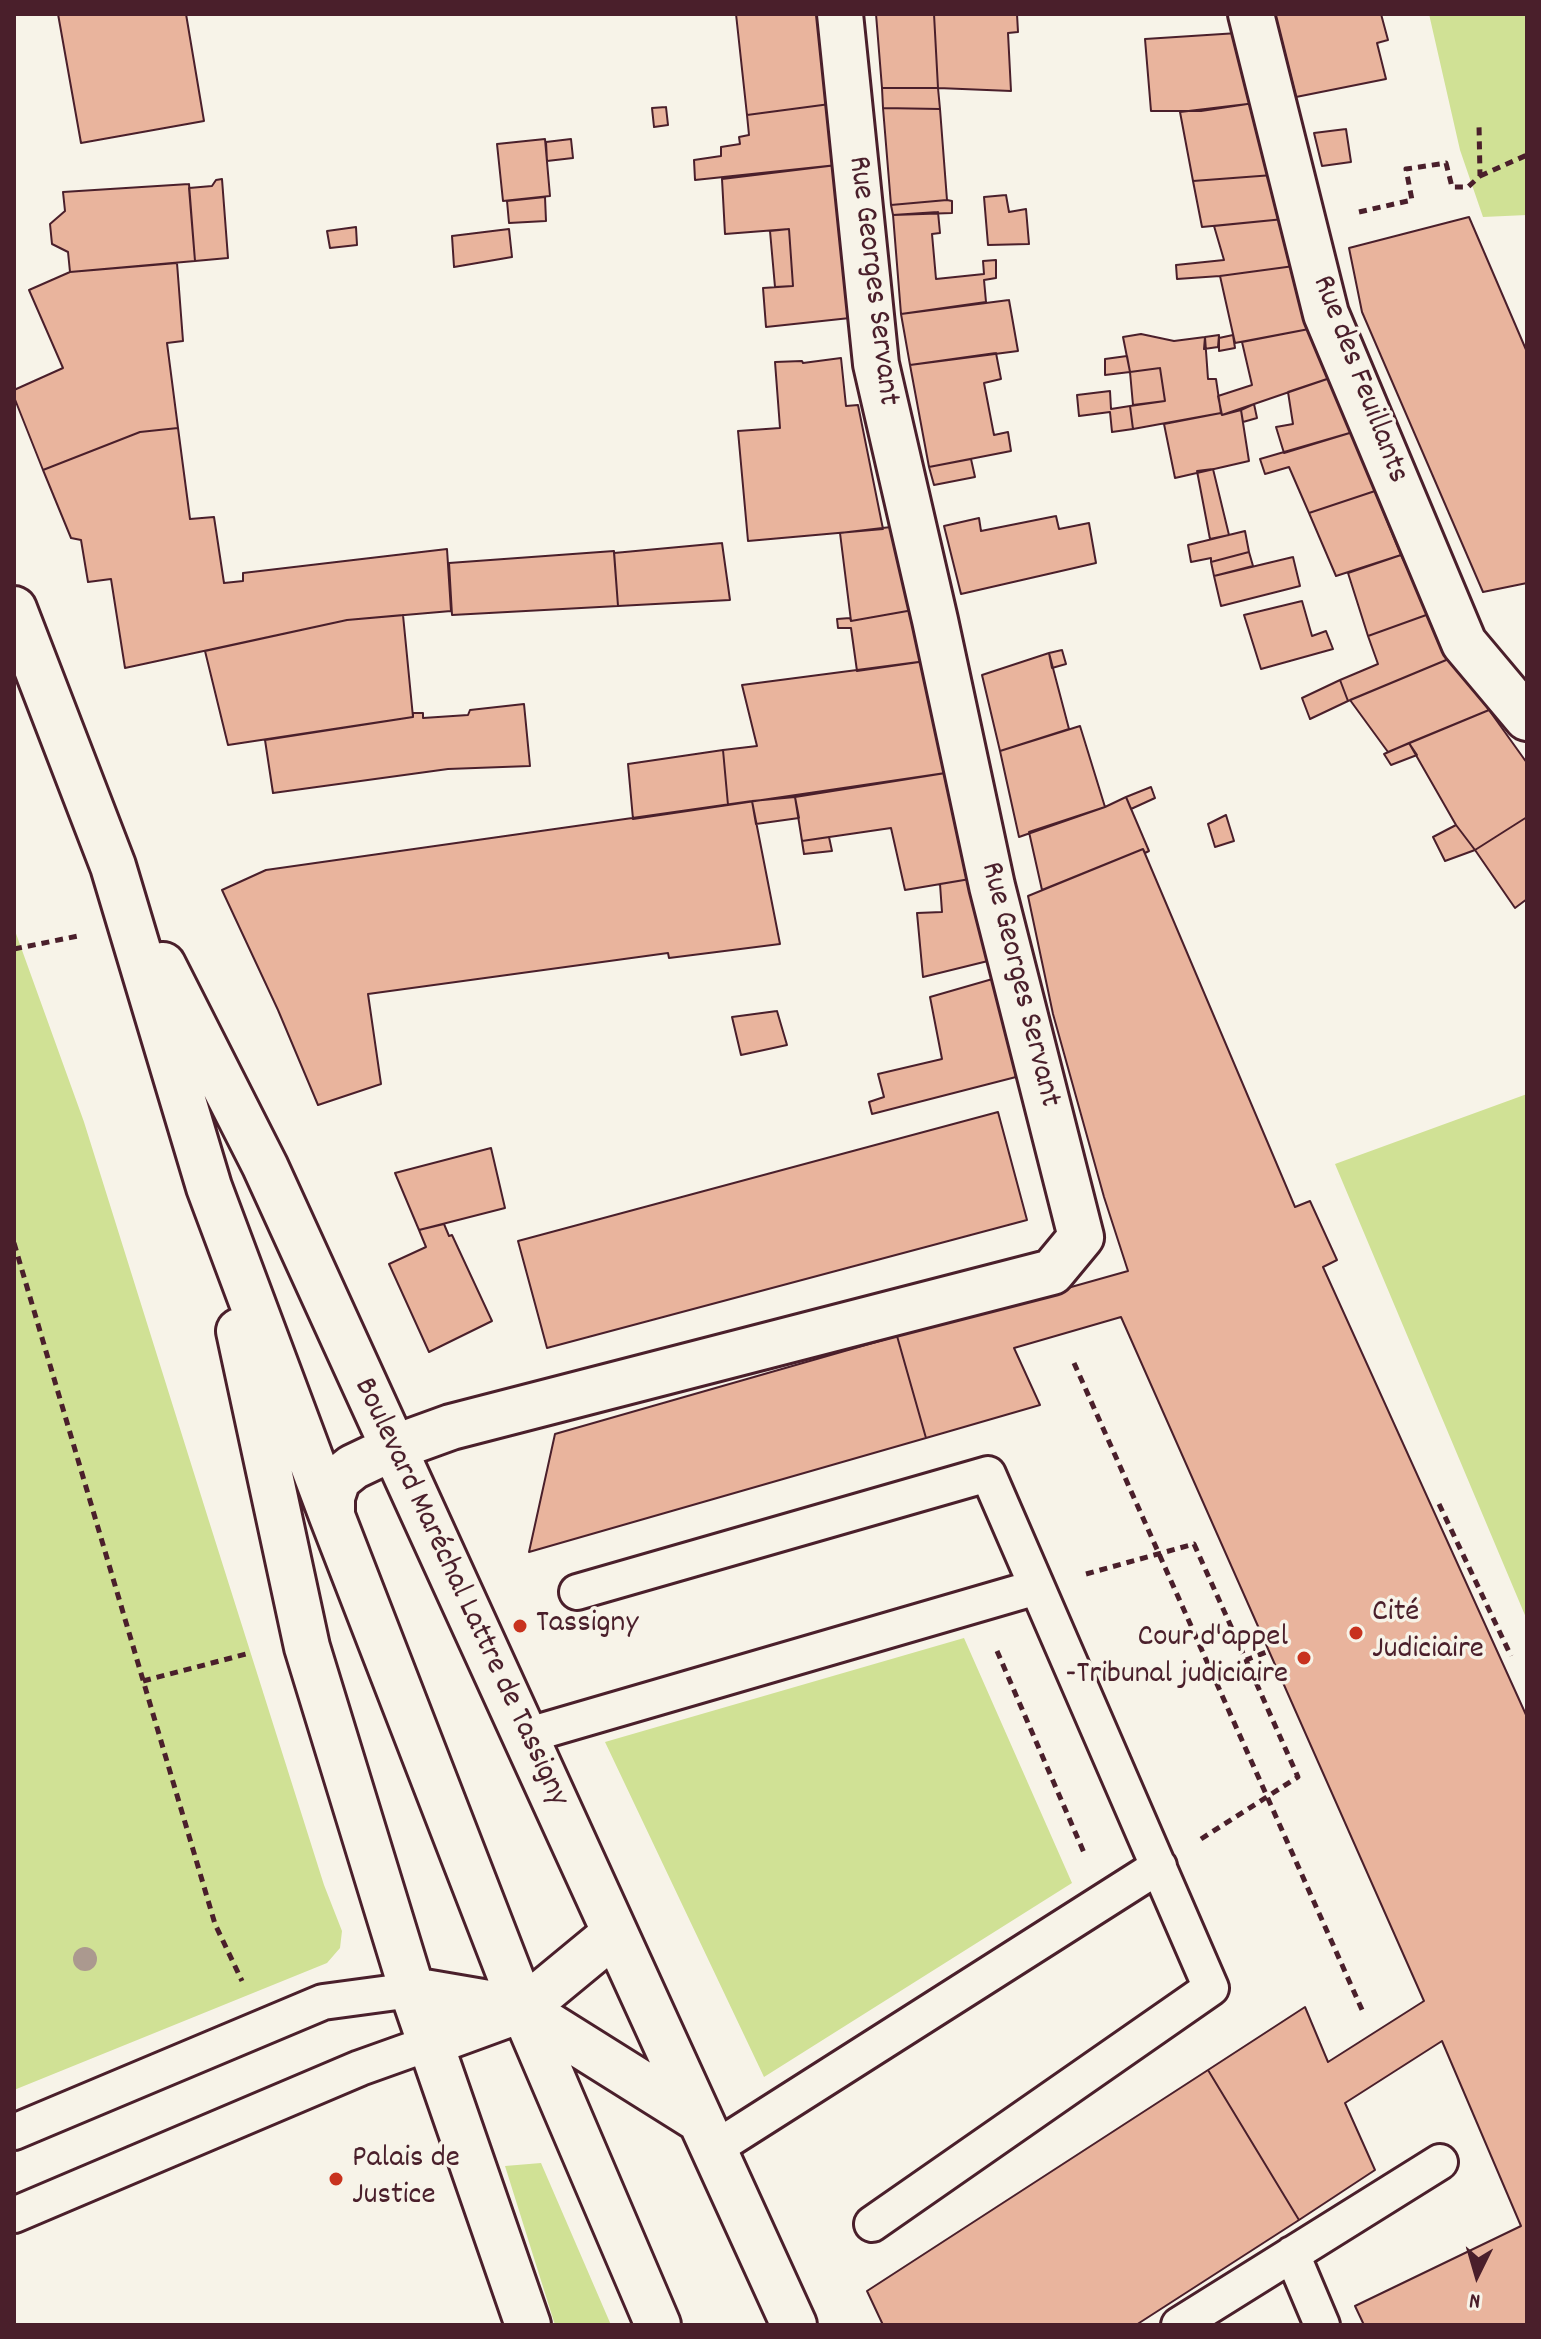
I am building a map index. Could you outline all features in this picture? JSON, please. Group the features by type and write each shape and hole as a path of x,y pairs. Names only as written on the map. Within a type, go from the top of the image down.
{"main road":[{"name":"Rue Georges Servant","path":"393,1448 451,1427 1052,1272 1081,1237 992,886 876,364 840,14"},
{"name":"Rue des Feuillants","path":"1251,14 1326,314 1464,643 1527,718"},
{"name":"Boulevard Maréchal Lattre de Tassigny","path":"14,609 113,866 209,1187 332,1516 523,2009 658,2325"},
{"name":"Boulevard Maréchal Lattre de Tassigny","path":"113,866 265,1166 794,2325"},
{"path":"209,1187 307,1647 412,1990 528,2325"},
{"path":"332,1516 332,1497 338,1479 353,1467 393,1448"},
{"path":"430,2043 523,2009 615,1933"},
{"path":"412,1990 523,2009 707,2134"}],"lane":[{"path":"577,1592 988,1474 1211,1988 872,2224"},
{"path":"525,1736 1037,1587"},
{"path":"707,2134 1159,1866"},
{"path":"14,2132 323,2002 412,1990"},
{"path":"14,2215 360,2068 430,2043"},
{"path":"1179,2325 1440,2162"},
{"path":"1292,2254 1322,2325"}],"path":[{"path":"1479,125 1480,176"},
{"path":"1362,211 1412,200 1406,169 1446,163 1452,187 1468,187 1480,176 1527,155"},
{"path":"14,1243 215,1924 247,1991"},
{"path":"1074,1363 1363,2012"},
{"path":"1439,1504 1511,1656"},
{"path":"1037,1587 1194,1544 1298,1777 1159,1866"},
{"path":"1465,1580 1472,1578"},
{"path":"977,1605 1104,1899"},
{"path":"143,1681 260,1651"},
{"path":"1246,1660 1269,1651"}],"green space":[{"path":"1429,14 1527,14 1527,215 1483,217 1460,150"},
{"path":"14,928 84,1122 324,1885 342,1931 340,1948 327,1963 14,2090"},
{"path":"1527,1094 1527,1620 1335,1164"},
{"path":"964,1638 1072,1883 764,2077 605,1742"},
{"path":"541,2163 611,2325 555,2325 505,2166"}],"building":[{"path":"58,14 186,14 204,121 81,143"},
{"path":"736,14 822,14 830,104 747,115"},
{"path":"876,14 934,14 938,88 882,88"},
{"path":"934,14 1017,14 1018,32 1008,33 1011,91 938,88"},
{"path":"1275,14 1381,14 1388,40 1377,43 1386,79 1296,97"},
{"path":"1238,33 1254,103 1201,111 1151,111 1145,39"},
{"path":"882,88 938,88 940,109 883,108"},
{"path":"1256,103 1273,175 1193,181 1180,112"},
{"path":"830,104 837,165 695,180 694,160 721,156 721,147 740,144 739,137 749,135 747,115"},
{"path":"666,107 668,125 654,127 652,108"},
{"path":"883,108 940,109 947,200 891,205"},
{"path":"1346,129 1351,162 1322,166 1314,133"},
{"path":"545,139 550,196 503,201 497,144"},
{"path":"571,139 573,158 547,161 546,142"},
{"path":"837,165 850,318 766,327 763,288 793,286 789,229 725,234 722,179"},
{"path":"1273,175 1284,219 1202,227 1193,181"},
{"path":"222,179 228,258 195,261 189,188 212,186 216,180"},
{"path":"189,184 195,261 70,272 68,252 52,244 50,224 65,211 63,192"},
{"path":"1006,195 1009,212 1026,209 1029,244 988,245 984,197"},
{"path":"545,197 546,221 509,223 507,201"},
{"path":"952,201 952,213 893,215 891,205"},
{"path":"938,212 940,233 932,234 936,279 984,274 983,261 996,260 996,278 984,280 986,302 901,314 893,215"},
{"path":"1469,217 1527,352 1527,583 1483,592 1362,312 1349,248"},
{"path":"1284,219 1294,266 1177,279 1176,265 1224,260 1214,226"},
{"path":"356,227 357,245 330,248 327,231"},
{"path":"509,229 512,257 454,267 452,236"},
{"path":"789,229 793,286 775,287 770,231"},
{"path":"177,263 183,341 167,343 178,428 140,432 43,470 14,390 63,368 29,290 70,272"},
{"path":"1294,266 1309,329 1235,343 1220,276"},
{"path":"1009,300 1018,351 910,365 901,314"},
{"path":"1309,329 1327,376 1332,374 1333,377 1222,415 1218,396 1252,385 1242,342"},
{"path":"1141,334 1174,341 1205,337 1208,379 1216,379 1221,413 1133,429 1130,406 1165,401 1160,368 1130,372 1123,337"},
{"path":"1219,335 1218,347 1204,349 1205,337"},
{"path":"1233,335 1235,348 1219,351 1219,338"},
{"path":"996,353 1001,379 984,383 994,435 1008,432 1011,451 929,467 910,365"},
{"path":"1127,356 1130,372 1105,375 1105,359"},
{"path":"841,358 846,406 858,405 883,529 748,541 738,431 780,428 775,362 803,363"},
{"path":"1160,368 1165,401 1133,405 1130,372"},
{"path":"1333,377 1353,432 1284,453 1276,427 1293,424 1288,392"},
{"path":"1110,391 1111,409 1130,406 1133,429 1112,432 1110,412 1079,416 1077,395"},
{"path":"1254,404 1257,418 1243,422 1241,410"},
{"path":"1241,410 1249,461 1175,478 1164,424"},
{"path":"178,428 190,519 214,517 224,583 243,581 243,573 447,549 451,611 347,620 125,668 111,579 88,582 81,540 71,538 43,470 140,432"},
{"path":"1353,432 1375,491 1309,513 1289,467 1265,474 1260,459"},
{"path":"971,459 975,477 934,485 929,467"},
{"path":"1213,469 1229,535 1210,539 1197,471"},
{"path":"1375,491 1401,555 1336,576 1309,513"},
{"path":"1056,516 1059,529 1089,523 1096,563 961,594 944,526 979,518 981,531"},
{"path":"891,527 913,610 851,621 840,533"},
{"path":"1245,531 1249,552 1211,562 1211,558 1191,562 1188,545"},
{"path":"722,543 730,600 618,606 614,553"},
{"path":"614,551 618,606 452,615 449,563"},
{"path":"1249,552 1253,566 1214,576 1211,562"},
{"path":"1401,555 1429,614 1368,636 1348,573"},
{"path":"1293,557 1300,586 1221,606 1214,576"},
{"path":"1302,601 1312,636 1326,631 1333,649 1261,669 1244,615"},
{"path":"913,610 926,661 857,671 851,628 838,628 837,619 850,618 851,621"},
{"path":"1429,614 1451,658 1348,701 1340,680 1378,664 1368,636"},
{"path":"403,615 413,717 228,745 205,651 347,620"},
{"path":"1062,650 1066,664 1052,668 1049,653"},
{"path":"1049,653 1069,729 1000,751 982,675"},
{"path":"1451,658 1489,710 1388,752 1350,700"},
{"path":"926,661 952,772 728,805 723,750 757,746 742,685"},
{"path":"1340,680 1348,701 1310,719 1302,698"},
{"path":"524,704 530,766 448,769 273,793 265,740 413,717 413,713 423,713 423,718 468,715 470,710"},
{"path":"1489,710 1527,763 1527,817 1475,850 1456,825 1409,743"},
{"path":"1080,726 1105,807 1019,837 1000,751"},
{"path":"1409,743 1417,755 1391,765 1384,754"},
{"path":"723,750 728,805 633,819 628,764"},
{"path":"952,772 976,878 905,890 891,828 802,841 795,797"},
{"path":"1151,787 1155,798 1131,809 1126,797"},
{"path":"795,797 799,818 756,824 752,801"},
{"path":"1126,797 1149,851 1145,853 1143,849 1042,890 1029,832"},
{"path":"752,801 780,944 669,958 668,953 368,994 381,1084 318,1105 222,890 266,870"},
{"path":"1226,815 1234,841 1215,847 1208,824"},
{"path":"1527,817 1527,899 1515,908 1475,850"},
{"path":"1456,825 1475,850 1445,861 1433,837"},
{"path":"829,837 832,851 804,854 802,841"},
{"path":"1143,849 1295,1207 1310,1201 1337,1260 1323,1267 1527,1717 1527,2325 1364,2325 1355,2306 1521,2226 1442,2041 1345,2103 1375,2170 1299,2220 1208,2070 1305,2007 1328,2062 1424,2001 1121,1317 1014,1348 1040,1405 926,1438 897,1336 1128,1271 1053,1014 1028,896"},
{"path":"976,878 992,960 923,977 917,913 942,912 940,884"},
{"path":"996,978 1016,1077 872,1114 869,1102 884,1097 878,1074 942,1059 930,997"},
{"path":"777,1011 787,1045 741,1055 732,1017"},
{"path":"998,1112 1027,1220 547,1348 518,1241"},
{"path":"491,1148 505,1208 419,1230 395,1173"},
{"path":"444,1224 492,1321 429,1352 389,1264 426,1247 419,1230"},
{"path":"897,1336 926,1438 529,1552 555,1434"},
{"path":"1208,2070 1299,2220 1136,2325 883,2325 867,2291"}],"place":[{"name":"Tassigny","path":"520,1626"},
{"name":"Cité Judiciaire","path":"1356,1633"},
{"name":"Cour d'appel -Tribunal judiciaire","path":"1304,1658"},
{"name":"Palais de Justice","path":"336,2179"}]}
